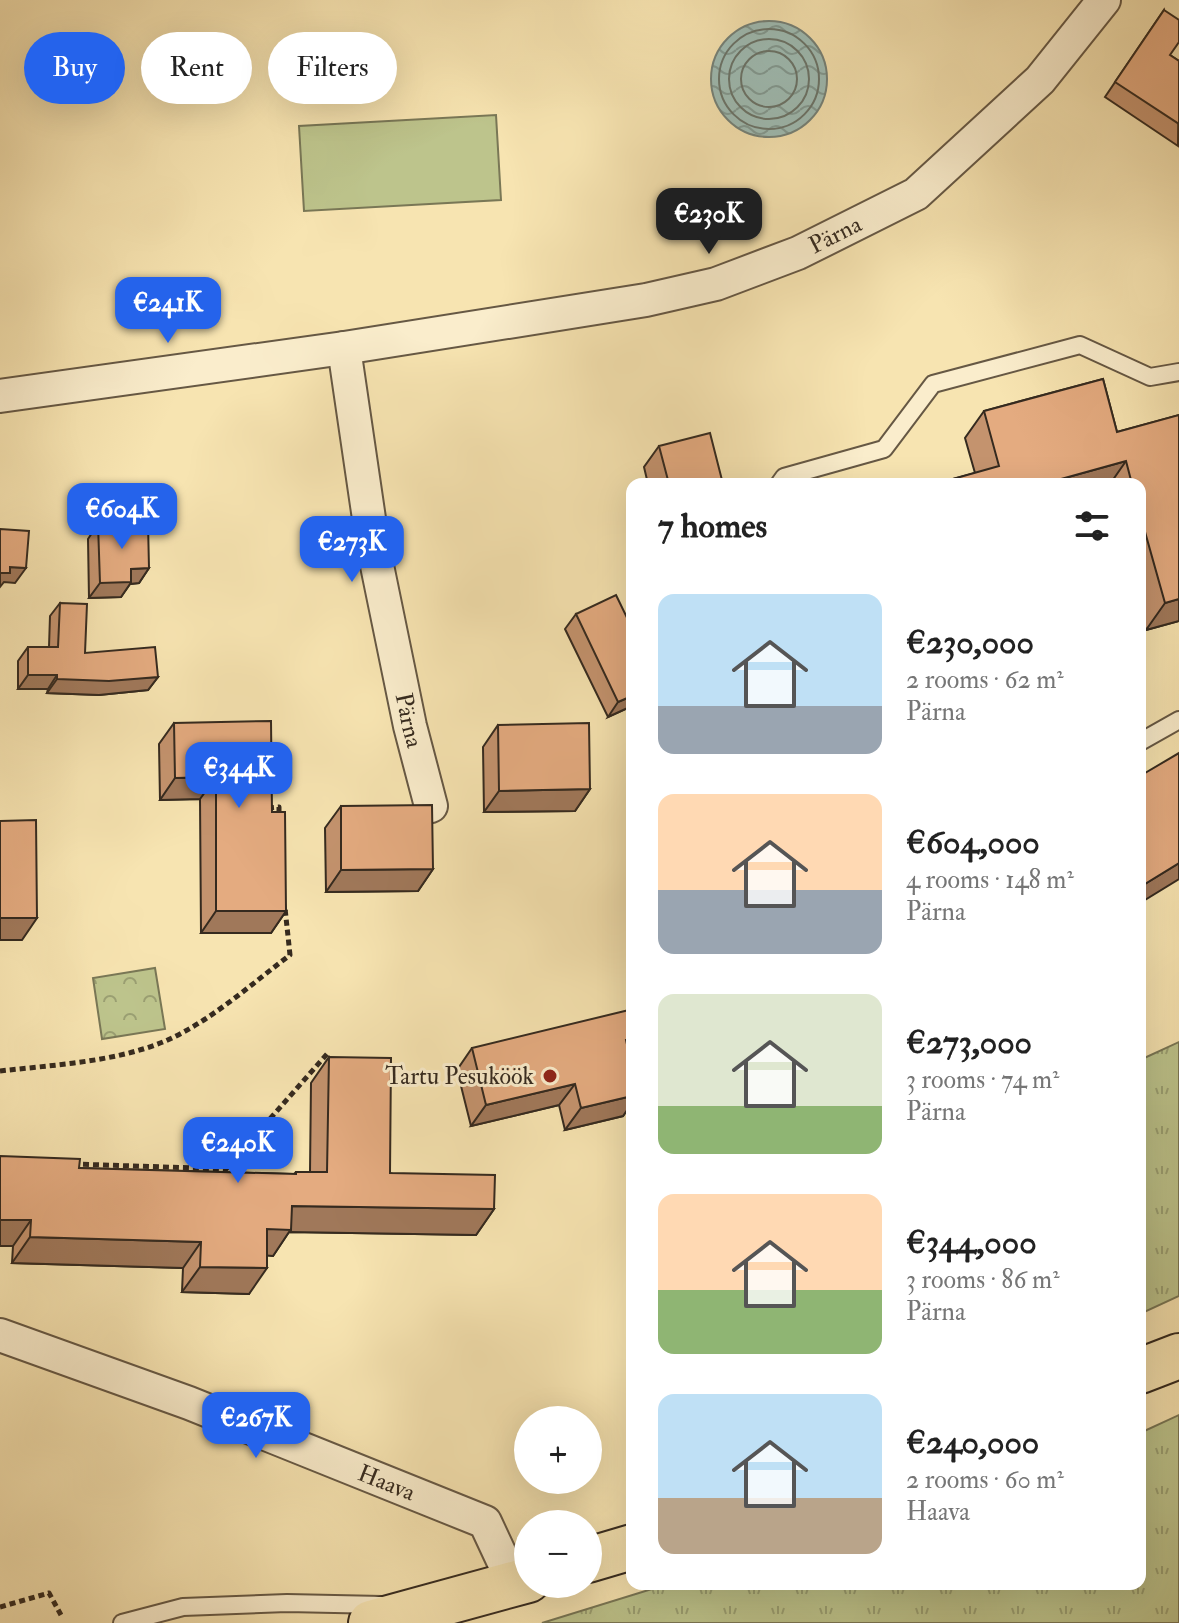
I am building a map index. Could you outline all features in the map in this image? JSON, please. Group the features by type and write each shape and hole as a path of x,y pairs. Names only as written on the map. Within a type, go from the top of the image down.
{"highway":[{"path":"1146,1369 1179,1356"},
{"path":"602,1556 626,1549"},
{"path":"371,1623 514,1584"}],"street":[{"name":"Pärna","path":"0,396 344,348 646,300 716,284 798,253 916,194 1040,80 1104,0"},
{"name":"Pärna","path":"344,348 373,546 410,726 431,806"},
{"name":"Haava","path":"0,1335 189,1403 485,1522 514,1570"}],"lane":[{"path":"783,478 884,449 933,384 1080,345 1150,377 1179,372"},
{"path":"1146,739 1179,720"},
{"path":"122,1623 183,1607 287,1603 431,1607"}],"path":[{"path":"265,808 279,807 280,823"},
{"path":"0,1071 135,1052 166,1041 210,1016 290,955 285,902"},
{"path":"60,1163 226,1169 327,1054"},
{"path":"0,1607 49,1593 61,1615"}],"green space":[{"path":"496,115 501,200 304,211 299,126"},
{"path":"155,968 165,1029 102,1039 93,978"},
{"path":"1179,1042 1179,1296 1146,1311 1146,1057"},
{"path":"1179,1415 1179,1623 542,1623 649,1590 1146,1590 1146,1430"}],"water":[{"path":"769,21 791,25 810,38 823,57 827,79 823,101 810,120 791,133 769,137 747,133 728,120 715,101 711,79 715,57 728,38 747,25"}],"building":[{"path":"1164,10 1179,20 1179,42 1170,55 1179,61 1179,124 1115,82"},
{"path":"1103,379 1117,432 1179,415 1179,599 1165,603 1146,535 1146,478 1130,478 1126,461 1065,478 956,478 999,466 984,411"},
{"path":"710,433 721,478 667,478 659,446"},
{"path":"148,523 149,568 131,569 131,582 100,583 98,524"},
{"path":"0,529 29,531 26,568 10,567 10,573 0,573"},
{"path":"616,595 626,616 626,699 618,702 576,614"},
{"path":"60,603 87,604 85,653 155,647 158,677 109,681 28,675 28,647 58,647"},
{"path":"271,721 272,812 285,812 286,911 216,911 216,777 175,778 174,723"},
{"path":"589,723 590,789 499,791 498,725"},
{"path":"1179,753 1179,863 1146,883 1146,772"},
{"path":"432,805 433,869 341,870 341,806"},
{"path":"36,820 37,918 0,918 0,821"},
{"path":"626,1011 626,1097 581,1108 575,1084 486,1105 472,1048"},
{"path":"329,1057 391,1058 390,1173 495,1175 494,1209 292,1206 291,1230 267,1229 267,1268 200,1267 201,1242 30,1237 31,1220 0,1220 0,1156 80,1159 79,1168 296,1174 327,1172"}],"place":[{"name":"Tartu Pesuköök","path":"550,1076"}]}
